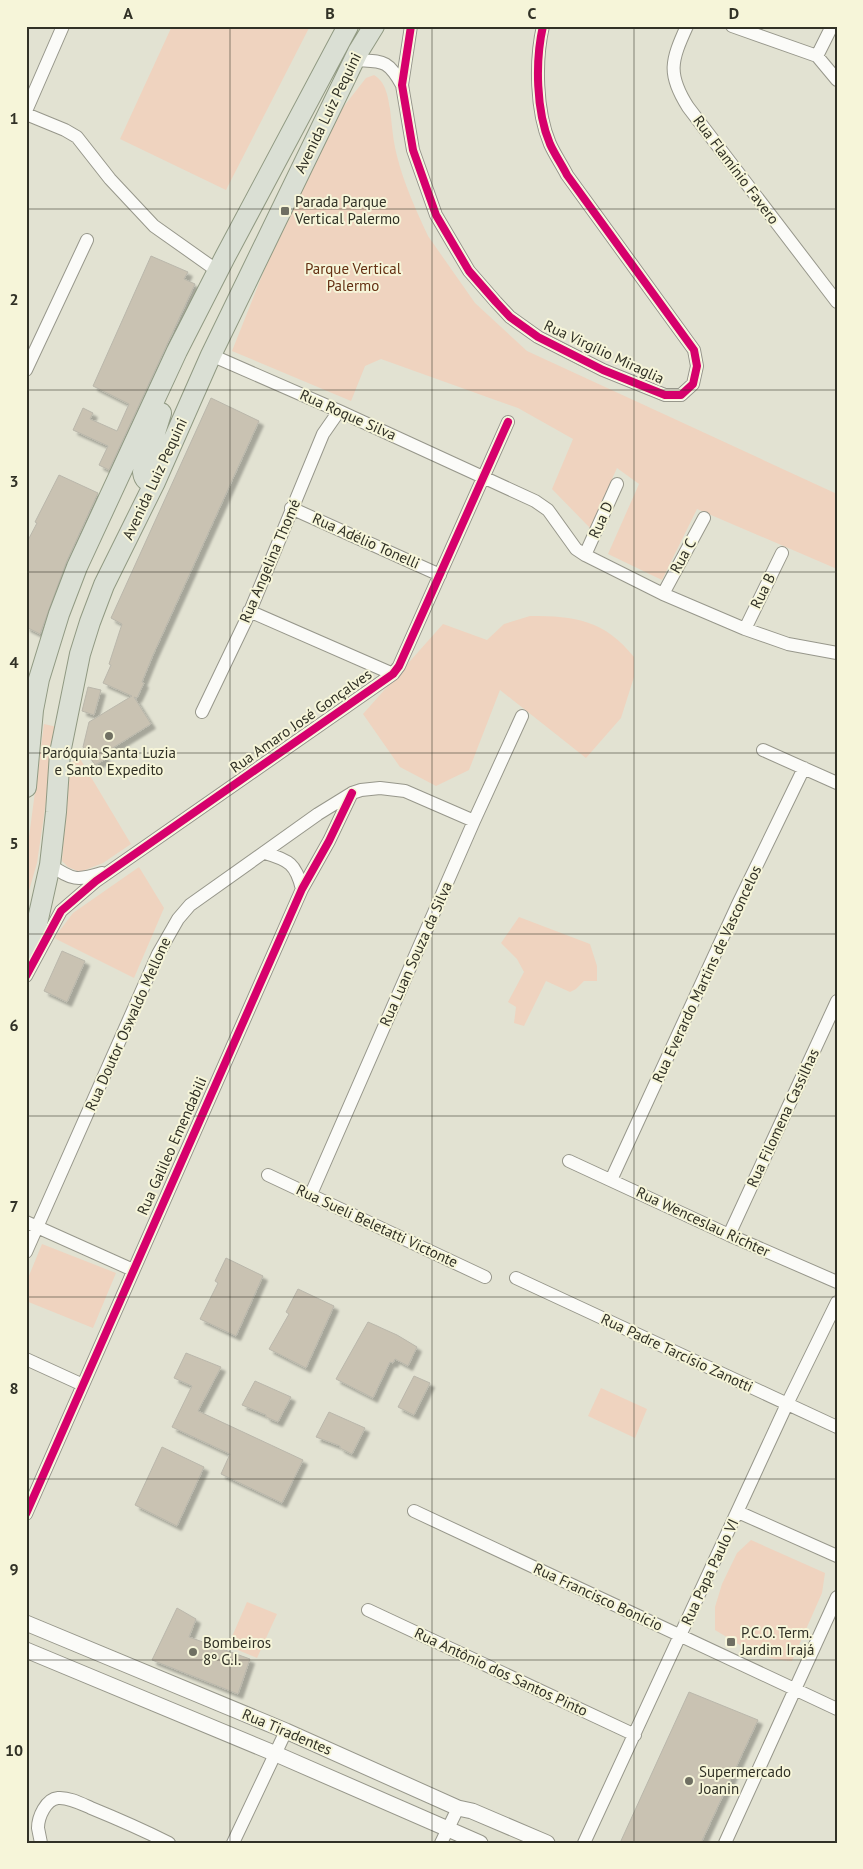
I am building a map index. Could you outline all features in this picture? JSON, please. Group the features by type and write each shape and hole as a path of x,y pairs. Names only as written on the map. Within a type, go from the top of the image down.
{"main road":[{"name":"Avenida Luiz Pequini","path":"26,787 30,715 48,646 78,567 177,351 348,26"},
{"path":"356,56 358,41 368,26"},
{"name":"Avenida Luiz Pequini","path":"26,960 32,946 50,865 60,753 80,654 90,622 104,585 155,482 211,355 356,56 374,26"},
{"path":"155,482 146,480 143,472 175,366 177,351"},
{"path":"26,916 50,865"}],"street":[{"path":"63,26 26,112 76,137 110,179 154,226 218,272"},
{"name":"Rua Virgílio Miraglia","path":"411,26 402,84 413,150 436,216 456,251 510,317 538,337 604,370 657,393 681,395 693,384 696,377 697,366 694,350 567,175 550,143 541,109 538,73 543,26"},
{"name":"Rua Flamínio Favero","path":"686,26 674,59 674,78 679,93 837,302"},
{"path":"732,26 817,56 837,80"},
{"path":"817,56 832,26"},
{"name":"Rua Virgílio Miraglia","path":"356,56 387,65 394,70 402,84"},
{"path":"26,370 88,240"},
{"name":"Rua Roque Silva","path":"211,355 484,477 544,507 554,517 576,549 663,594 745,630 788,644 837,653"},
{"name":"Rua Angelina Thomé","path":"202,712 249,611 323,434 339,411"},
{"name":"Rua Amaro José Gonçalves","path":"26,976 61,911 96,881 393,674 399,666 508,422"},
{"name":"Rua D","path":"585,555 617,484"},
{"name":"Rua Adélio Tonelli","path":"292,508 440,574"},
{"name":"Rua C","path":"663,594 704,518"},
{"name":"Rua B","path":"745,630 782,553"},
{"path":"249,611 393,674"},
{"name":"Rua Luan Souza da Silva","path":"311,1194 474,821 522,716"},
{"path":"763,750 837,783"},
{"name":"Rua Everardo Martins de Vasconcelos","path":"611,1180 738,904 804,768"},
{"name":"Rua Doutor Oswaldo Mellone","path":"26,1252 32,1225 158,954 170,931 190,905 318,814 352,793 361,790 380,788 405,791 474,821"},
{"name":"Rua Galileo Emendabili","path":"26,1514 302,889 352,793"},
{"path":"265,853 290,863 299,876 302,889"},
{"name":"Rua Amaro José Gonçalves","path":"50,865 66,876 80,879 114,869"},
{"name":"Rua Filomena Cassilhas","path":"729,1235 837,1001"},
{"name":"Rua Wenceslau Richter","path":"569,1161 729,1235 837,1282"},
{"name":"Rua Sueli Beletatti Victonte","path":"268,1175 485,1277"},
{"path":"32,1225 133,1270"},
{"name":"Rua Padre Tarcísio Zanotti","path":"516,1278 837,1427"},
{"name":"Rua Papa Paulo VI","path":"584,1843 837,1302"},
{"path":"26,1359 83,1385"},
{"name":"Rua Francisco Bonício","path":"414,1511 837,1709"},
{"path":"738,1512 837,1556"},
{"path":"724,1843 793,1689 837,1597"},
{"name":"Rua Antônio dos Santos Pinto","path":"368,1610 635,1734"},
{"name":"Rua Tiradentes","path":"26,1623 286,1731 458,1808 472,1811 547,1843"},
{"name":"Rua Tiradentes","path":"26,1650 276,1754 480,1843"},
{"path":"164,1708 176,1684"},
{"path":"233,1843 286,1731"},
{"path":"41,1843 38,1828 40,1819 45,1807 57,1798 79,1803 140,1828 169,1843"},
{"path":"441,1843 458,1808"}],"green space":[{"path":"172,26 310,26 226,190 120,139"},
{"name":"Parque Vertical Palermo","path":"374,75 386,90 397,156 419,216 428,236 475,303 527,351 837,494 837,569 697,509 662,580 608,554 639,484 617,468 590,528 552,489 573,439 518,408 381,359 365,366 351,401 232,351 300,180 330,124 366,78"},
{"path":"530,616 561,617 588,623 612,635 634,657 634,677 621,718 586,758 500,690 469,770 436,786 400,767 363,714 443,624 487,640 504,624"},
{"path":"44,724 57,727 37,863 26,901 29,837"},
{"path":"79,757 131,844 103,863 80,872 68,867 62,861 69,765"},
{"path":"139,867 164,908 134,978 54,938 73,913"},
{"path":"519,917 590,944 597,966 597,981 584,981 570,992 546,981 524,1026 514,1023 516,1007 508,1002 524,972 517,959 501,943"},
{"path":"42,1244 116,1273 93,1328 26,1301 26,1283"},
{"path":"601,1388 647,1409 635,1438 588,1416"},
{"path":"751,1540 825,1573 822,1593 792,1661 760,1655 715,1630 715,1607 722,1584 737,1553"},
{"path":"247,1602 277,1614 257,1658 228,1646"}],"building":[{"path":"151,256 188,272 184,279 195,284 109,470 99,465 108,446 73,430 83,408 93,413 90,419 117,431 129,404 93,386"},
{"path":"211,398 259,421 153,655 142,682 144,683 137,698 134,697 151,724 103,754 106,759 95,765 83,747 89,722 132,696 103,683 111,665 109,664 122,624 111,618"},
{"path":"59,475 98,493 66,563 40,634 26,627 26,544"},
{"path":"88,687 101,690 94,715 82,711"},
{"path":"62,951 85,961 67,1002 44,991"},
{"path":"226,1258 263,1276 236,1336 200,1319 218,1283 215,1281"},
{"path":"298,1289 334,1306 306,1368 269,1349 289,1314 286,1312"},
{"path":"368,1322 397,1335 417,1347 408,1366 395,1359 393,1363 390,1362 373,1398 336,1379"},
{"path":"186,1353 221,1367 198,1411 303,1460 282,1503 221,1474 230,1454 172,1427 192,1386 174,1378"},
{"path":"414,1376 430,1383 414,1415 398,1407"},
{"path":"255,1381 291,1397 278,1422 242,1405"},
{"path":"329,1412 365,1428 352,1454 340,1448 340,1446 316,1437"},
{"path":"162,1447 204,1467 177,1526 135,1505"},
{"name":"Bombeiros 8º G.I.","path":"177,1608 196,1619 189,1637 250,1659 238,1694 152,1660"},
{"name":"Supermercado Joanin","path":"689,1692 758,1720 701,1843 620,1843"}],"cycle path":[{"path":"411,26 402,85 413,150 436,215 469,271 510,317 538,337 603,370 665,395 681,395 693,384 697,366 694,350 567,175 545,131 538,86 540,40 543,26"},
{"path":"26,976 61,911 96,881 393,674 399,666 508,422"},
{"path":"26,1514 302,889 329,841 352,793"}],"place":[{"name":"Parada Parque Vertical Palermo","path":"285,211"},
{"name":"Paróquia Santa Luzia e Santo Expedito","path":"109,736"},
{"name":"P.C.O. Term. Jardim Irajá","path":"731,1642"},
{"name":"Bombeiros 8º G.I.","path":"193,1652"},
{"name":"Supermercado Joanin","path":"689,1781"}]}
